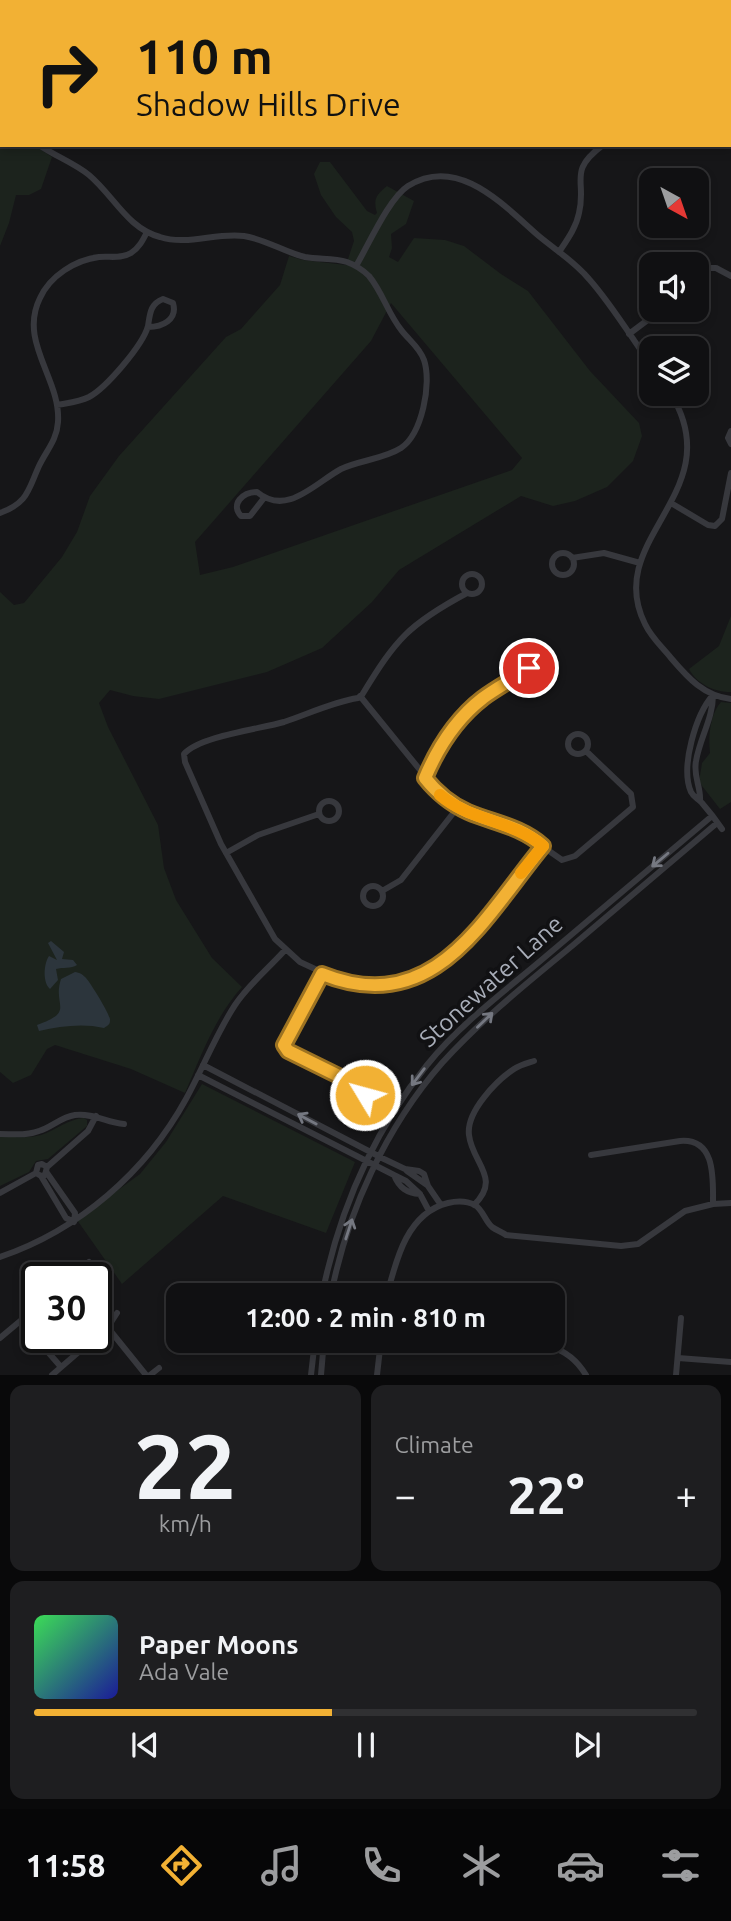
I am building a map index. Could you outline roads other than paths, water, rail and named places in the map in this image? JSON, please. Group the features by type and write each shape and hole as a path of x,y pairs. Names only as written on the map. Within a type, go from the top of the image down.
{"street":[{"path":"42,147 89,175 122,213 147,232 159,237 180,241 245,236 303,256 337,260 356,266 370,278 398,326 421,352 426,367 421,417 410,440 395,451 342,469 314,489 295,498 274,500 264,498 257,492 250,492 238,500 237,512 241,516 250,516 264,498"},
{"path":"559,252 580,213 580,174 587,159 601,147"},
{"path":"356,266 401,192 416,182 432,177 456,178 482,188 588,277 639,348"},
{"path":"0,513 17,505 29,493 58,425 57,405 34,338 35,313 42,293 57,276 74,265 91,259 128,255 140,244 147,232"},
{"path":"709,268 716,268 731,276"},
{"path":"57,405 87,398 98,391 125,364 148,327 149,313 157,301 163,299 173,303 174,313 166,324 162,327 148,327"},
{"path":"629,334 645,322"},
{"path":"677,406 684,419 689,446 686,471 640,563 637,593 645,623 653,637 687,677 713,695 731,699"},
{"path":"731,431 731,444"},
{"path":"671,503 708,525 715,526 723,514 731,473"},
{"path":"572,558 604,553 640,563"},
{"path":"467,593 431,612 411,627 383,659 360,696 285,722 233,733 191,747 186,752 185,762 226,853 266,924 285,950 322,974 349,983 379,985 401,982 429,971 461,948 543,846"},
{"path":"425,778 444,740 480,700 529,668"},
{"path":"712,816 700,800 701,794 695,778 696,762 713,706 713,695"},
{"path":"360,696 442,797 458,807 503,823 566,861 631,810 633,800 628,790 586,751"},
{"path":"382,891 401,880 458,807"},
{"path":"226,853 258,835 319,814"},
{"name":"Stonewater Lane","path":"325,1283 339,1230 366,1160 428,1064 488,1006 712,816 720,826 473,1031 426,1084 380,1157 353,1217 334,1283"},
{"path":"0,1257 74,1222 114,1190 139,1165 173,1120 233,1007 285,950"},
{"path":"322,974 285,1041 285,1048 365,1089"},
{"path":"474,1205 483,1196 486,1178 469,1136 472,1113 483,1098 515,1068 534,1061"},
{"path":"203,1065 405,1169 428,1186 441,1205"},
{"path":"198,1075 406,1181 420,1194 429,1211"},
{"path":"0,1134 33,1133 63,1118 88,1114 124,1124"},
{"path":"0,1192 43,1172 88,1131 96,1116"},
{"path":"592,1155 680,1141 691,1142 708,1154 712,1165 713,1204"},
{"path":"43,1172 75,1213 74,1222"},
{"path":"43,1172 66,1218 74,1222"},
{"path":"52,1194 59,1190"},
{"path":"391,1283 405,1241 414,1225 429,1211 441,1205 454,1202 474,1205 491,1226 506,1235 621,1245 638,1244 685,1211 731,1203"},
{"path":"112,1321 117,1313"},
{"path":"676,1375 681,1318"},
{"path":"0,1338 20,1321 61,1367"},
{"path":"112,1332 148,1375 159,1368"},
{"path":"52,1375 77,1353"},
{"path":"311,1375 314,1353"},
{"path":"321,1375 323,1353"},
{"path":"377,1375 380,1353"},
{"path":"565,1353 575,1360 586,1375"},
{"path":"678,1358 731,1362"}]}
